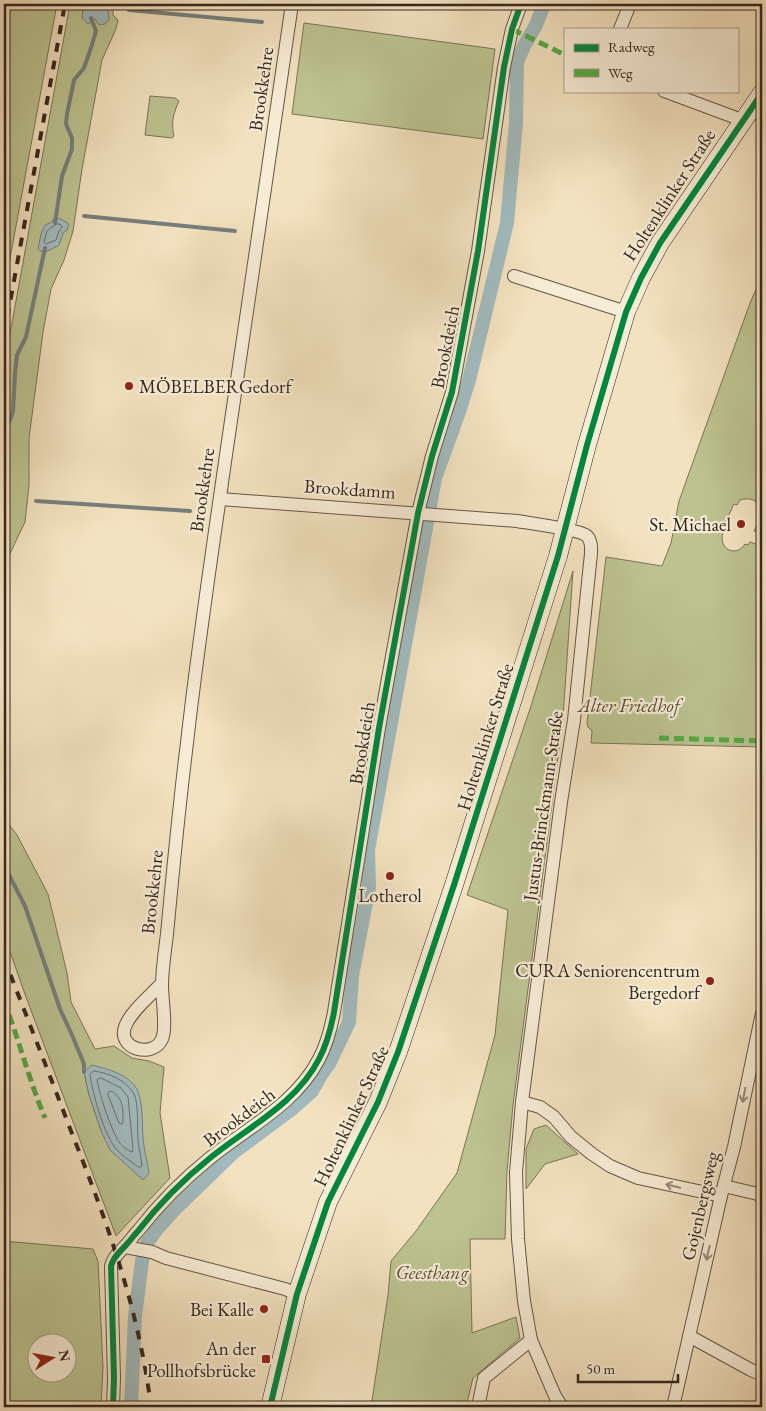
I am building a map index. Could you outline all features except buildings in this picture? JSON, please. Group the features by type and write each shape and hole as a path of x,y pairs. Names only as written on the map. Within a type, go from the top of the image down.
{"main road":[{"name":"Holtenklinker Straße","path":"270,1407 297,1294 328,1202 378,1102 405,1034 454,885 566,530 587,445 626,312 641,278 660,243 762,92"}],"street":[{"name":"Brookkehre","path":"162,983 135,1012 124,1028 126,1040 136,1049 144,1051 157,1046 162,1039 164,1029 162,983 187,742 220,499 292,4"},
{"name":"Brookdeich","path":"113,1407 112,1262 178,1186 211,1157 279,1107 303,1084 325,1047 334,1012 377,738 426,513 432,456 452,392 478,251 504,67 512,29 522,4"},
{"path":"620,28 630,4"},
{"path":"667,92 742,120"},
{"path":"514,276 626,312"},
{"name":"Brookdamm","path":"220,499 517,521 566,530"},
{"name":"Justus-Brinckmann-Straße","path":"562,1407 531,1340 524,1301 518,1239 516,1172 522,1102 561,802 574,720 591,555 589,539 586,536 566,530"},
{"name":"Gojenbergsweg","path":"673,1407 734,1147 762,1013"},
{"path":"522,1102 540,1108 554,1117 571,1136 610,1166 638,1178 762,1195"},
{"path":"125,1246 285,1289 297,1294"},
{"path":"689,1336 762,1375"},
{"path":"478,1407 484,1378 531,1340"}],"green space":[{"path":"4,4 57,4 9,264 4,261"},
{"path":"70,4 113,4 113,15 118,20 102,60 73,231 64,260 51,289 43,332 29,438 29,485 25,522 4,566 4,367"},
{"path":"304,23 495,49 483,139 292,114"},
{"path":"150,96 175,98 179,101 173,119 174,136 172,138 145,135"},
{"name":"Alter Friedhof","path":"762,276 762,535 754,531 761,517 759,516 758,504 749,499 740,500 737,505 734,504 721,532 723,533 723,543 729,550 737,550 745,544 748,545 750,542 762,544 762,747 591,743 592,731 587,723 606,557 662,566 671,543 679,501 750,303"},
{"name":"Geesthang","path":"573,571 563,718 513,1105 507,1171 505,1239 470,1239 472,1333 516,1317 520,1338 473,1378 466,1407 371,1407 388,1295 391,1261 416,1231 457,1173 495,1035 508,910 467,895 531,706"},
{"path":"4,818 17,835 48,894 67,973 71,1002 95,1049 114,1046 132,1058 149,1061 164,1067 160,1113 170,1178 116,1236 26,997 4,935","holes":["84,1072 141,1109 143,1179 102,1133 89,1095"]},
{"path":"546,1125 578,1154 545,1164 526,1189 526,1149 534,1129"},
{"path":"4,1241 93,1249 98,1261 103,1367 101,1407 4,1407"}],"water":[{"path":"85,4 101,4 108,11 109,19 105,24 99,25 95,19 88,24 82,18"},
{"path":"54,218 61,219 69,224 67,230 63,233 59,245 44,253 38,249 41,234 45,225 52,222"},
{"path":"92,1065 120,1074 127,1078 136,1088 141,1106 143,1142 149,1173 143,1180 110,1150 102,1133 89,1095 84,1072"}],"waterway":[{"path":"131,1407 135,1316 142,1261 147,1243 173,1211 234,1152 292,1109 312,1091 329,1064 349,1022 352,976 369,887 368,850 435,478 469,380 507,223 516,123 517,62 536,25 544,4"},
{"path":"129,10 262,22"},
{"path":"55,223 62,176 72,149 72,138 66,124 74,80 84,68 96,31 91,18"},
{"path":"84,216 235,231"},
{"path":"4,435 13,412 17,355 26,337 45,248"},
{"path":"36,501 190,511"},
{"path":"4,865 25,906 60,1009 84,1064 84,1072"}],"railway":[{"path":"4,335 65,4"},
{"path":"4,958 109,1232 130,1301 146,1371 151,1407"}],"marked path":[{"path":"512,29 564,55"},
{"path":"659,738 762,741"},
{"path":"4,1001 45,1118"}],"cycle path":[{"path":"113,1407 111,1266 113,1260 154,1211 191,1174 270,1114 298,1089 319,1059 328,1036 334,1012 379,728 418,513 432,456 452,392 478,251 504,67 512,29 521,4"},
{"path":"270,1407 297,1294 328,1202 378,1102 398,1052 454,885 558,556 587,445 626,312 641,278 660,243 762,93"}],"place":[{"name":"MÖBELBERGedorf","path":"129,386"},
{"name":"St. Michael","path":"741,524"},
{"name":"Lotherol","path":"390,876"},
{"name":"CURA Seniorencentrum Bergedorf","path":"710,981"},
{"name":"Bei Kalle","path":"264,1309"},
{"name":"An der Pollhofsbrücke","path":"266,1359"}]}
